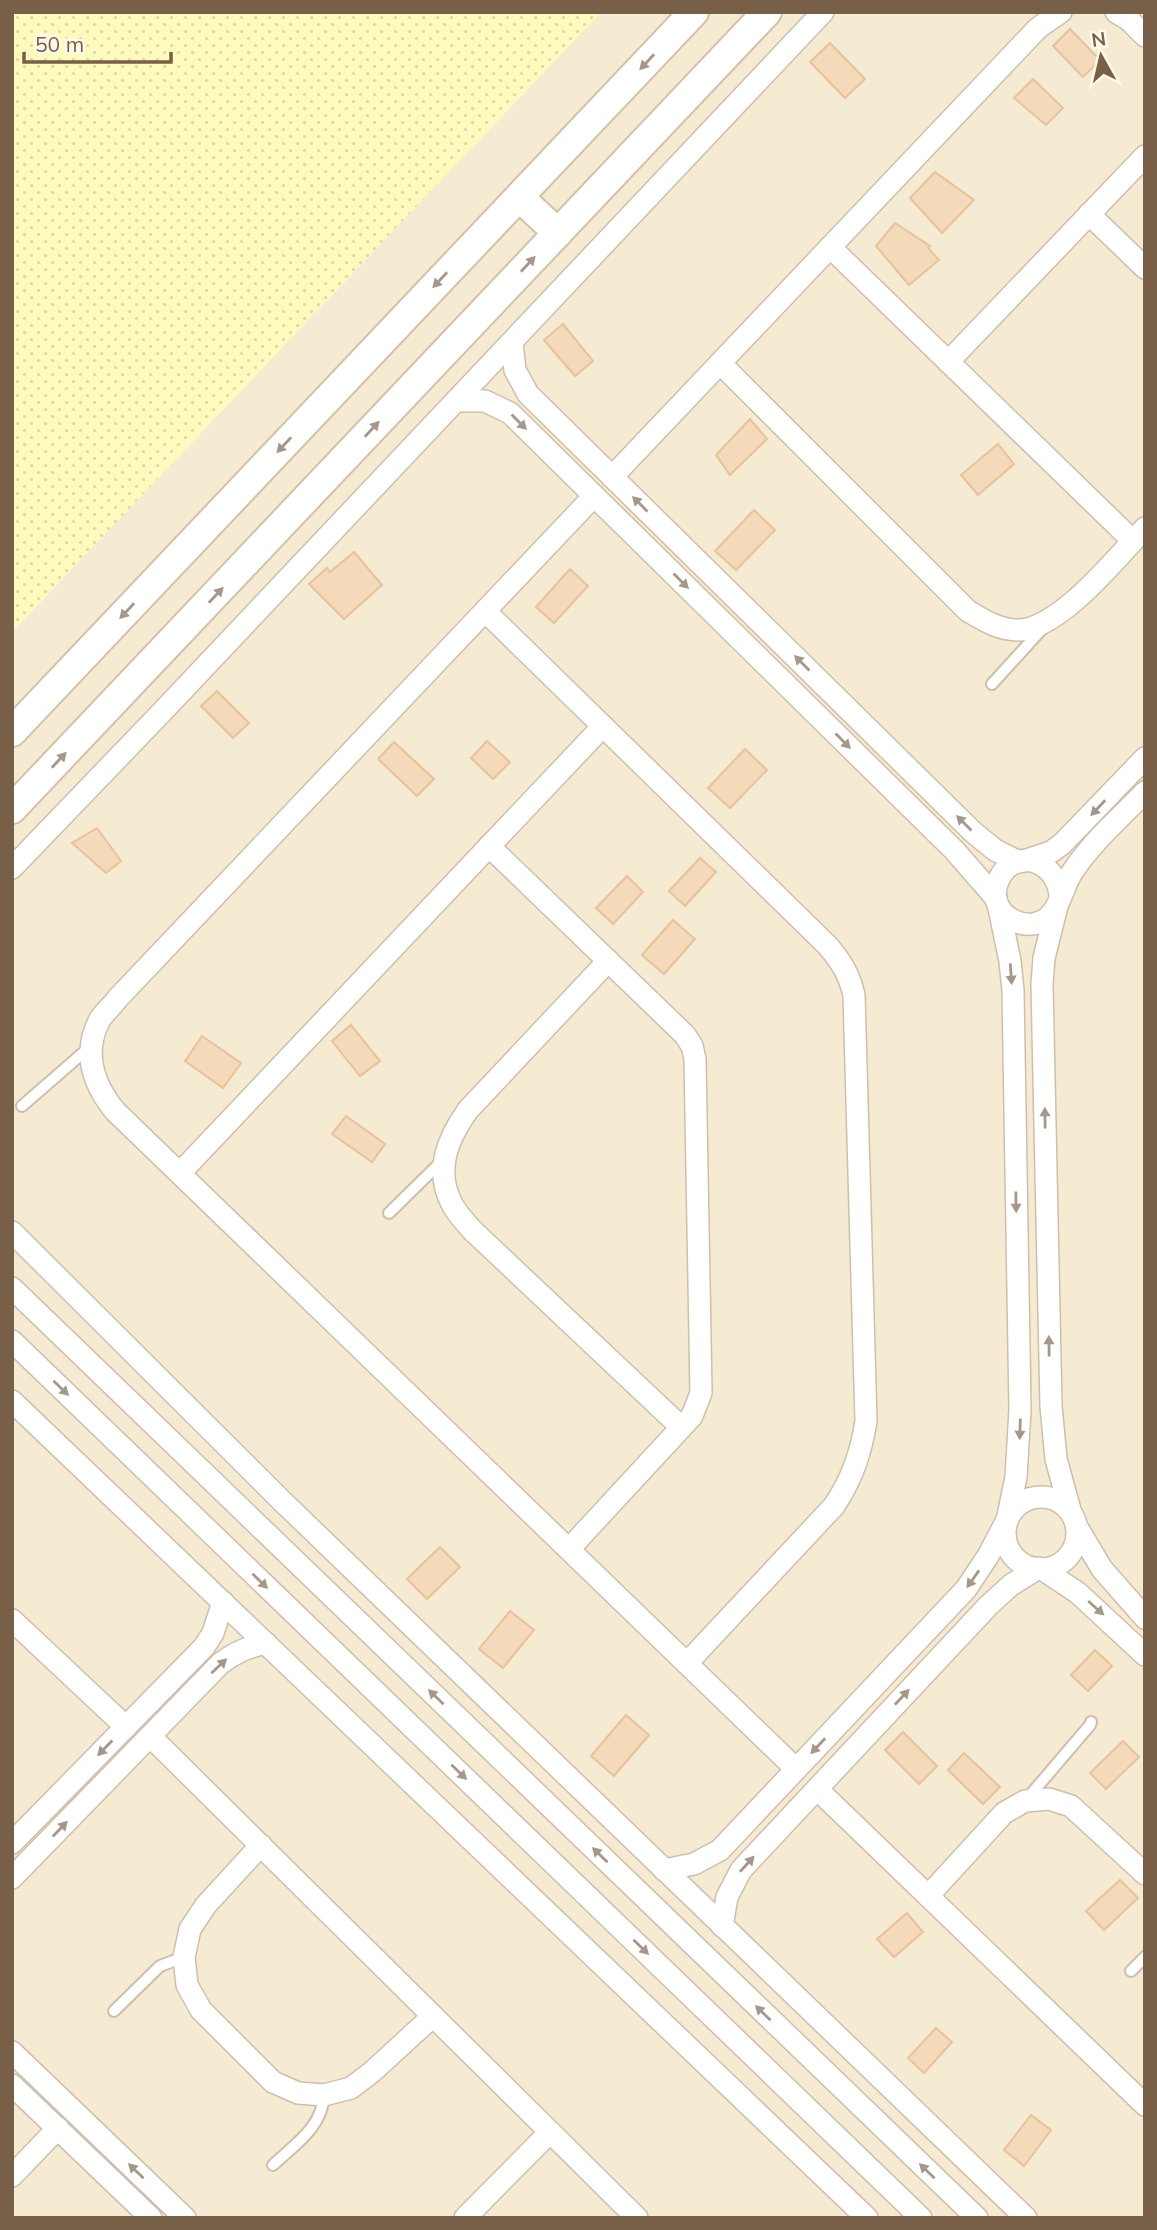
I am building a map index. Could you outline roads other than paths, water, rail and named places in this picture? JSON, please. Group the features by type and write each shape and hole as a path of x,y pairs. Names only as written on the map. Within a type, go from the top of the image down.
{"street":[{"path":"12,732 694,12"},
{"path":"12,809 767,12"},
{"path":"12,867 457,401 823,12"},
{"path":"612,477 1038,29 1061,12"},
{"path":"1116,12 1129,20 1145,36"},
{"path":"948,362 1145,156"},
{"path":"519,197 558,233"},
{"path":"1089,214 1145,268"},
{"path":"720,363 968,611 993,626 1020,630 1048,623 1070,605 1139,534 948,362 830,247"},
{"path":"512,342 515,370 528,394 973,832 995,850 1022,861 1036,862 1054,874 1059,884 1059,901 1044,958 1042,1012 1051,1406 1056,1459 1073,1518 1074,1547 1069,1556 1052,1567 1040,1569 999,1594 741,1870 727,1896 722,1926"},
{"path":"457,401 485,401 510,413 954,850 1006,917 1016,923 1040,923 1051,916 1080,862 1145,792"},
{"path":"594,496 118,998 100,1019 92,1045 92,1069 100,1092 115,1111 796,1769"},
{"path":"485,611 833,952 849,976 854,995 866,1421 863,1442 852,1476 834,1506 687,1663"},
{"path":"180,1173 603,726"},
{"path":"1145,758 1062,844 1051,852 1022,861 1003,872 996,889 1013,990 1020,1410 1016,1476 1006,1542 1011,1552 1027,1566 1040,1569 1079,1593 1145,1655"},
{"path":"489,846 685,1035 694,1052 702,1381 697,1405 692,1416 569,1549"},
{"path":"608,961 468,1110 452,1132 444,1158 445,1182 452,1205 473,1231 681,1427"},
{"path":"12,1232 378,1594 1026,2218"},
{"path":"12,1288 977,2218"},
{"path":"12,1341 921,2218"},
{"path":"12,1401 867,2218"},
{"path":"664,1870 694,1864 720,1850 966,1589 988,1556 1008,1518 1016,1507 1026,1500 1049,1497 1061,1502 1102,1569 1145,1618"},
{"path":"229,1551 256,1523"},
{"path":"359,1622 378,1594"},
{"path":"12,1843 204,1647 213,1633 223,1602"},
{"path":"16,1629 126,1727"},
{"path":"12,1878 221,1662 250,1646 266,1643"},
{"path":"150,1736 637,2218"},
{"path":"817,1789 1145,2105"},
{"path":"928,1896 1004,1814 1025,1801 1049,1798 1072,1806 1145,1874"},
{"path":"261,1845 206,1905 190,1929 184,1957 187,1985 201,2010 273,2082 298,2093 324,2095 351,2088 433,2016"},
{"path":"12,2052 185,2218"},
{"path":"12,2085 151,2218"},
{"path":"871,2117 893,2090"},
{"path":"12,2176 58,2129"},
{"path":"465,2218 550,2132"}],"lane":[{"path":"992,684 1048,623"},
{"path":"22,1106 92,1045"},
{"path":"389,1213 444,1158"},
{"path":"1025,1801 1091,1722"},
{"path":"1131,1971 1145,1956"},
{"path":"114,2011 160,1966 184,1957"},
{"path":"273,2165 314,2126 320,2117 324,2095"}]}
